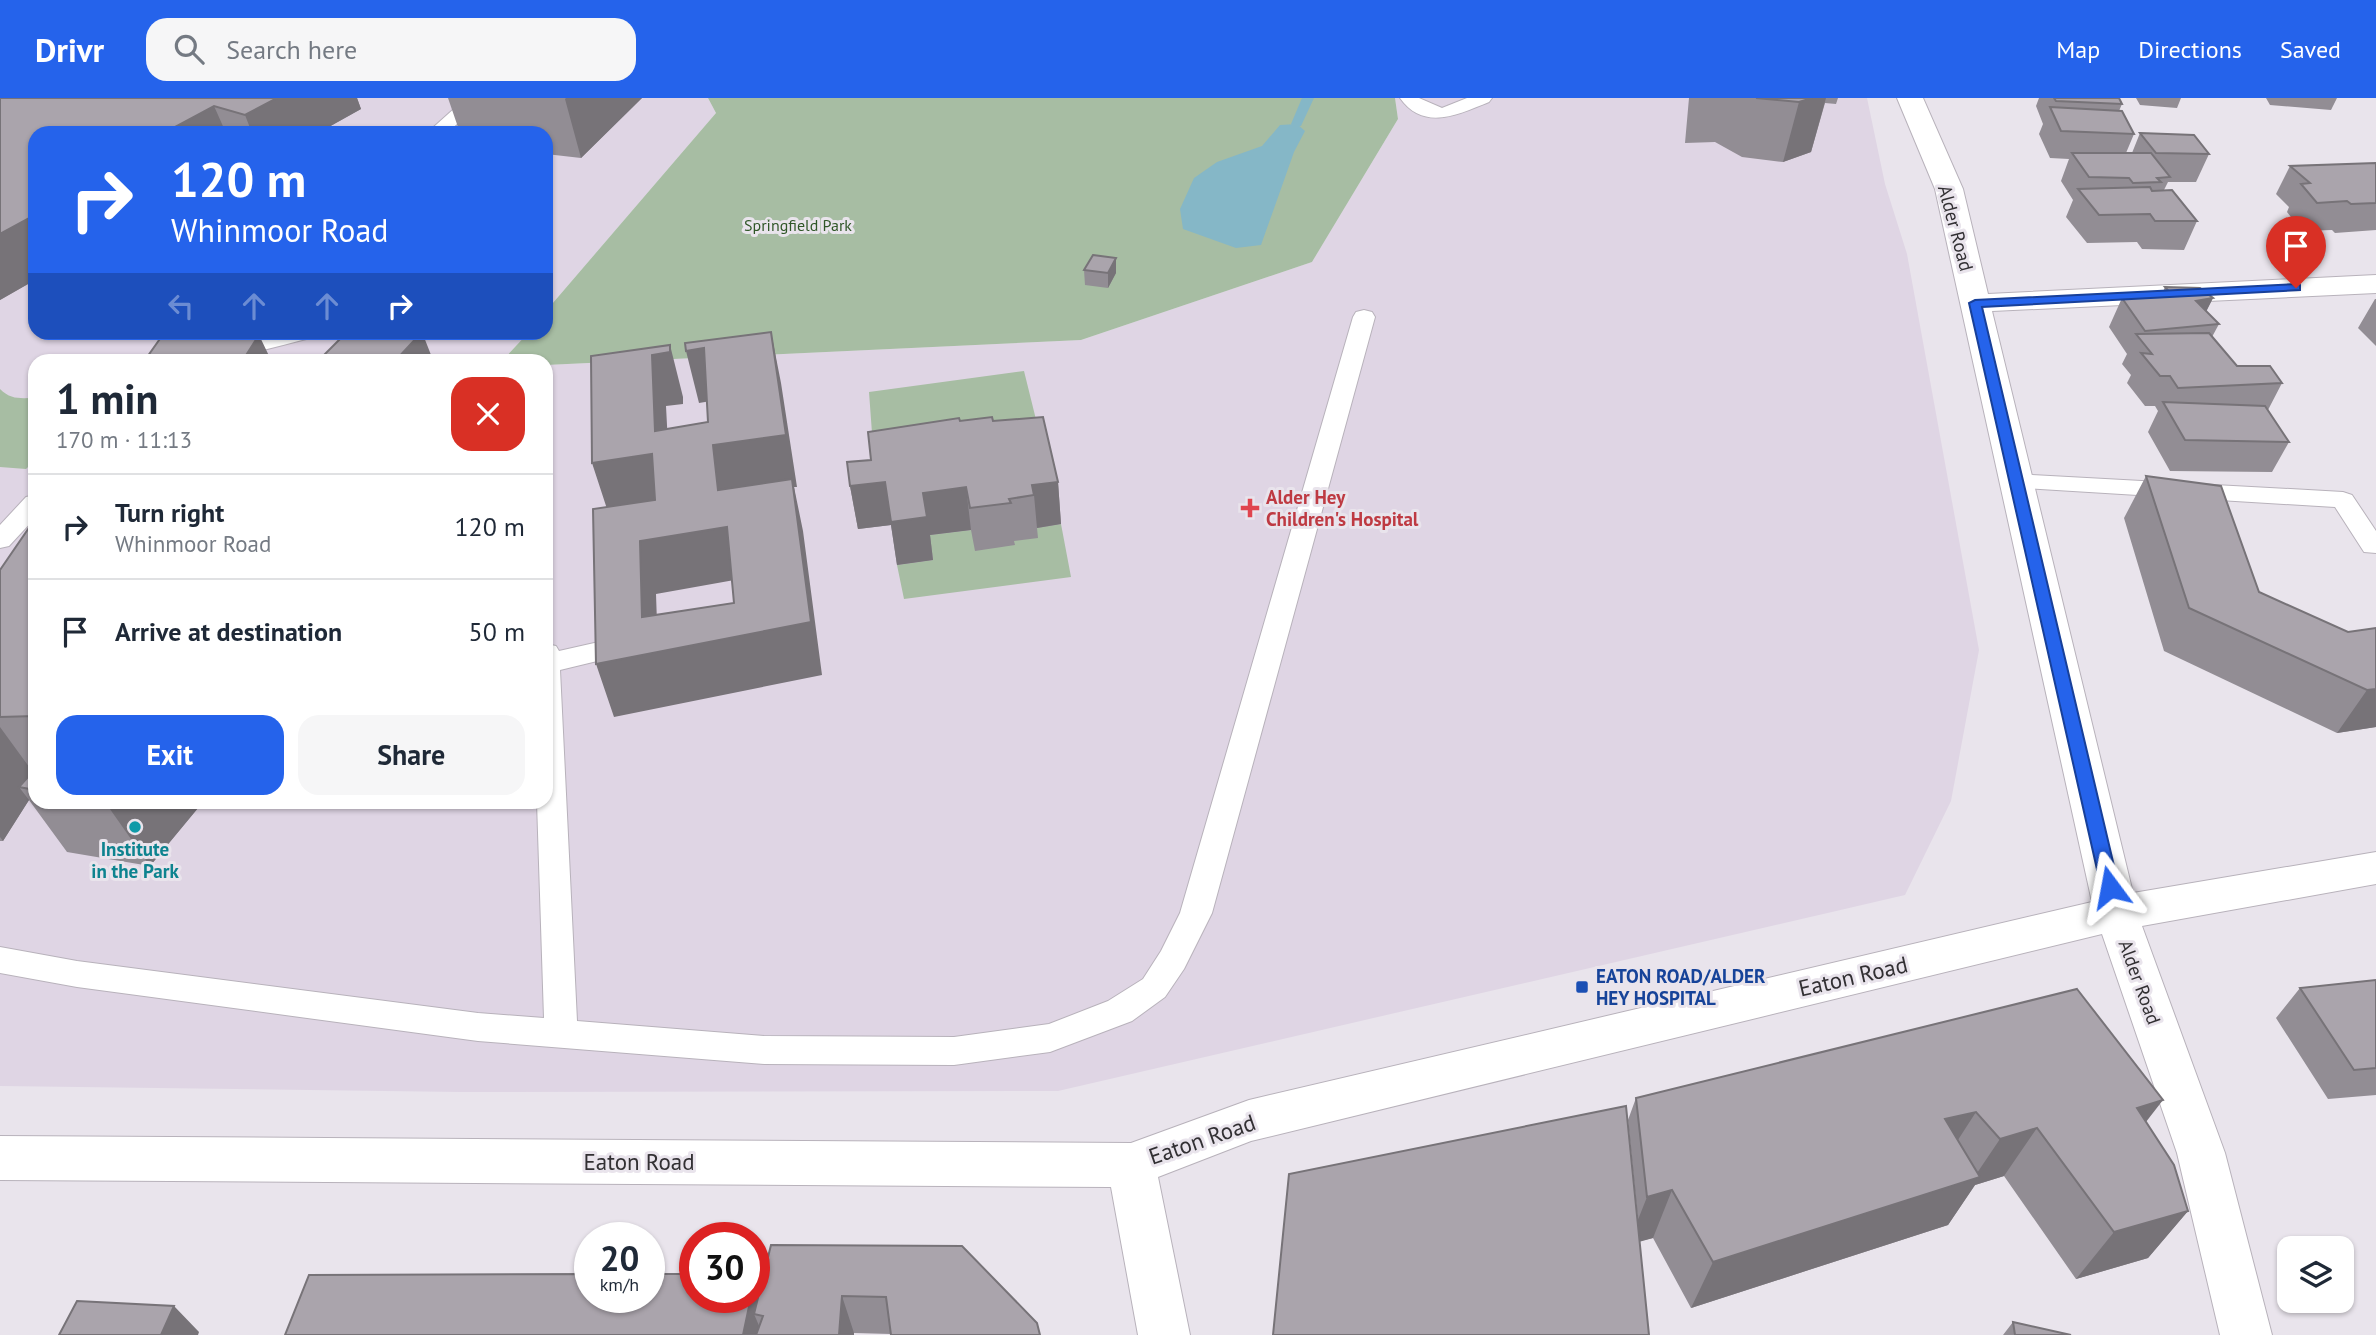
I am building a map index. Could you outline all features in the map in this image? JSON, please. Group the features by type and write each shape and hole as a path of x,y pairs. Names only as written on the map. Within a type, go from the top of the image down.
{"street":[{"name":"Alder Road","path":"1910,98 1949,189 2116,913 2201,1153 2246,1335"},
{"path":"1975,303 2376,284"},
{"name":"Eaton Road","path":"0,1158 1131,1165 1250,1121 2116,913 2376,868"},
{"path":"1131,1165 1164,1335"}],"lane":[{"path":"444,126 477,98"},
{"path":"1409,98 1414,103 1442,114 1483,98"},
{"path":"0,960 77,974 478,1027 764,1049 954,1051 1049,1038 1120,1011 1154,988 1173,960 1196,913 1364,317"},
{"path":"210,354 274,340"},
{"path":"2016,482 2343,500 2373,546"},
{"path":"0,540 28,510"},
{"path":"553,662 612,648"},
{"path":"552,809 561,1033"}],"shaded area":[{"name":"Alder Hey Children's Hospital","path":"0,98 708,98 716,113 553,303 553,126 28,126 28,340 522,340 509,354 28,354 28,809 553,809 553,365 1081,340 1312,262 1398,119 1395,98 1867,98 1885,184 1907,254 1979,650 1951,801 1905,895 1058,1091 460,1092 0,1086"}],"green space":[{"name":"Springfield Park","path":"708,98 1395,98 1398,119 1312,262 1081,340 553,365 553,354 509,354 522,340 553,340 553,303 716,113"},
{"path":"1024,371 1046,460 875,474 869,392"},
{"path":"0,389 12,397 28,398 28,467 0,467"},
{"path":"1061,524 1071,577 904,599 897,565 933,560 929,535 971,530 1013,541 1035,528"}],"water":[{"path":"1297,124 1305,131 1294,152 1261,245 1236,248 1183,229 1180,209 1194,178 1217,162 1262,146 1280,125"}],"building":[{"path":"0,98 277,98 245,115 214,106 177,126 28,126 28,219 0,234"},
{"path":"1756,98 1812,98 1799,102"},
{"path":"2054,98 2119,98 2122,104 2056,101"},
{"path":"2050,107 2122,111 2134,134 2061,131"},
{"path":"2140,133 2194,135 2209,154 2156,153"},
{"path":"2072,153 2151,153 2170,177 2157,178 2161,182 2133,183 2129,178 2089,177"},
{"path":"2376,163 2376,203 2351,204 2347,201 2317,203 2301,184 2310,183 2290,166"},
{"path":"2150,187 2152,191 2172,190 2197,221 2155,221 2150,214 2099,215 2078,189"},
{"path":"1093,255 1116,258 1108,273 1084,270"},
{"path":"2165,287 2200,288 2213,298 2196,301 2219,324 2145,331 2122,298 2173,296"},
{"path":"771,332 786,435 713,445 718,490 792,479 811,622 596,664 593,509 655,500 652,454 592,463 591,356 670,345 670,352 652,355 655,431 708,422 704,348 686,351 685,343","holes":["727,527 734,603 642,617 640,541"]},
{"path":"2209,333 2237,366 2270,366 2282,383 2178,388 2170,376 2160,376 2141,353 2152,354 2136,334"},
{"path":"159,340 256,340 247,354 149,354"},
{"path":"339,340 415,340 402,354 325,354"},
{"path":"2163,402 2265,406 2289,442 2185,440"},
{"path":"992,417 993,421 1043,417 1058,482 1032,485 1034,495 1009,499 1011,503 970,508 966,487 923,493 927,517 891,522 885,482 850,486 847,462 871,460 868,432 959,418 960,421"},
{"path":"2146,476 2221,486 2259,592 2348,632 2376,628 2376,689 2367,690 2189,608"},
{"path":"28,529 28,716 0,717 0,570"},
{"path":"28,777 28,789 19,787"},
{"path":"2376,980 2376,1068 2354,1070 2300,988"},
{"path":"2077,989 2163,1100 2137,1108 2174,1165 2188,1211 2114,1232 2037,1128 2000,1139 1976,1112 1945,1119 1980,1177 1713,1262 1672,1190 1647,1197 1636,1098"},
{"path":"1626,1106 1649,1335 1273,1335 1289,1174"},
{"path":"771,1245 962,1246 1037,1323 1040,1335 891,1335 886,1297 842,1296 839,1335 756,1335 763,1316 754,1313 770,1313"},
{"path":"574,1274 574,1313 665,1313 665,1274 679,1274 679,1313 748,1313 743,1335 285,1335 309,1275"},
{"path":"77,1301 174,1306 161,1335 59,1335"},
{"path":"2013,1322 2071,1335 2015,1335"}],"waterway":[{"path":"1297,124 1308,98"}],"place":[{"name":"Alder Hey Children's Hospital","path":"1250,508"},
{"name":"Institute in the Park","path":"135,827"},
{"name":"EATON ROAD/ALDER HEY HOSPITAL","path":"1582,987"}],"route":[{"path":"2110,887 1975,303 2296,288"}]}
